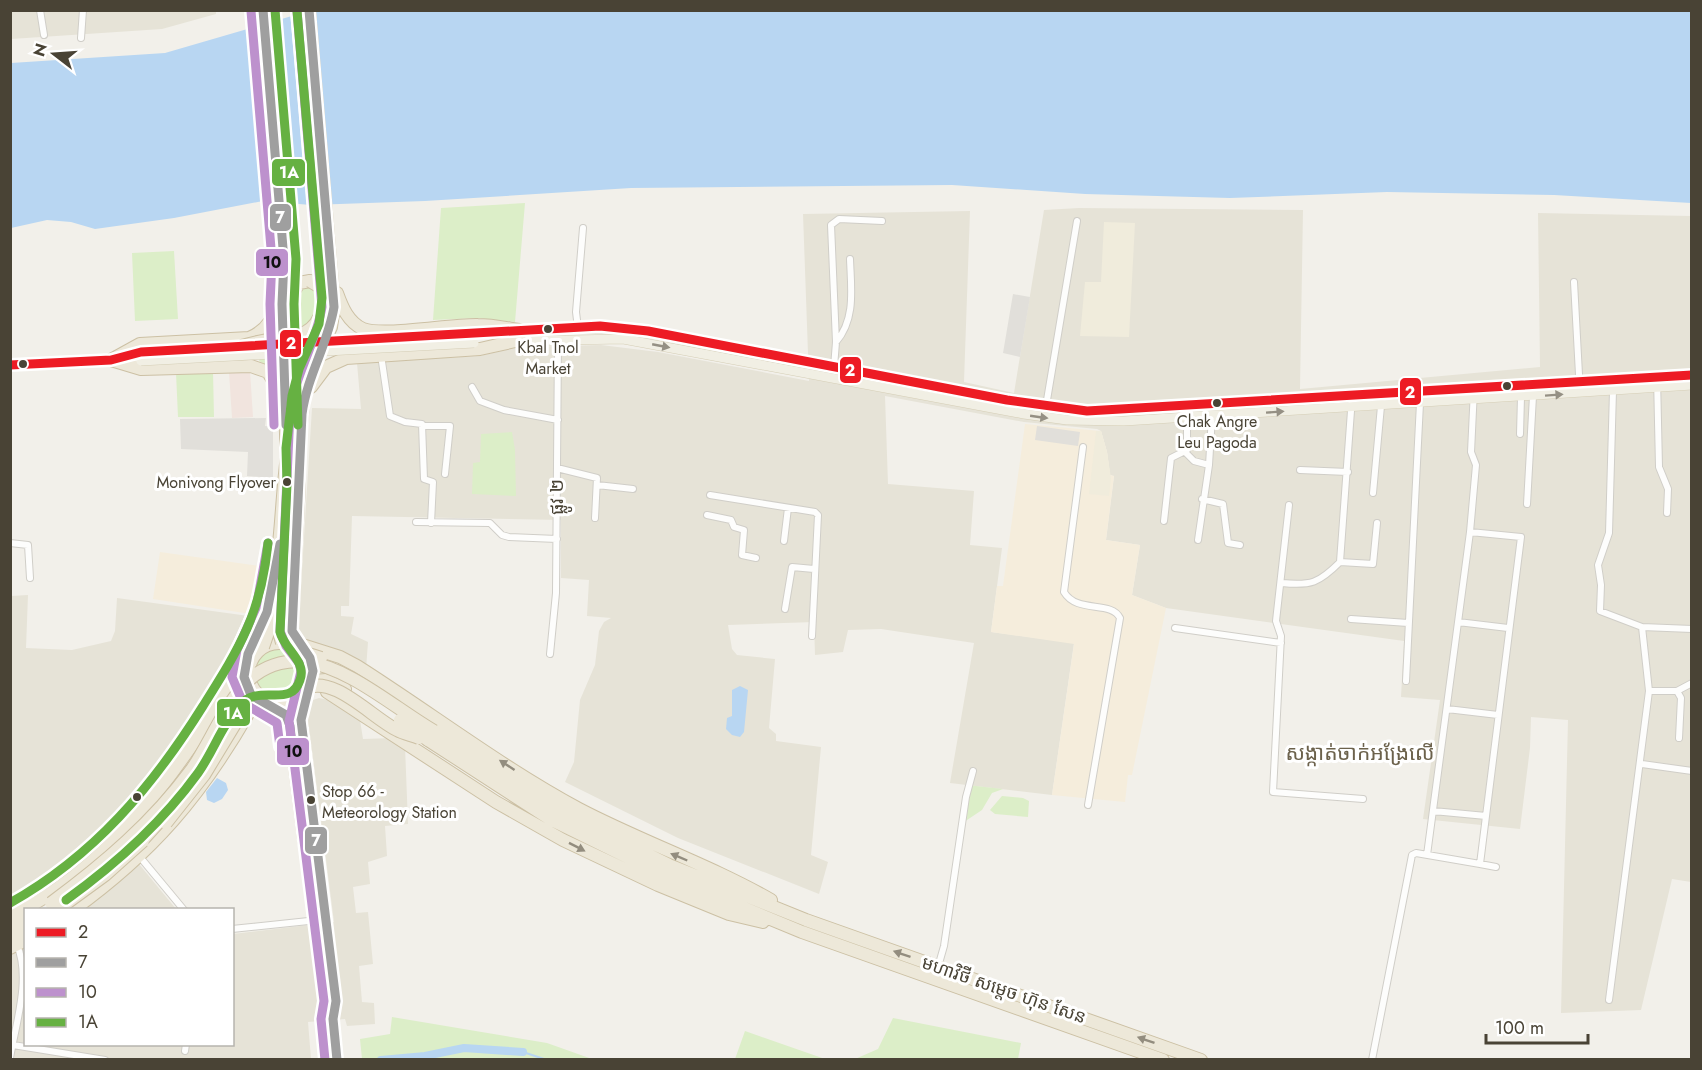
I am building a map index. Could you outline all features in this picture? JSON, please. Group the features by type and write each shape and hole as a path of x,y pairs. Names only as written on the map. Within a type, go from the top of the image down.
{"highway":[{"path":"263,10 284,247 286,408 300,484 292,631 308,668 302,720 317,888"},
{"path":"137,850 248,661 266,614 276,575 306,385 333,318 330,242 309,10"},
{"path":"240,343 268,340 294,338 306,332 320,315 324,301 320,287 310,281 299,284 291,296 294,454 280,627 282,643"},
{"path":"333,282 343,310 357,326 365,330 478,325 519,335"},
{"path":"240,343 255,336 272,320 283,284"},
{"path":"302,414 314,381 326,367 346,358 480,349 519,335"},
{"path":"253,342 259,350 254,360 239,364 141,369 111,360 140,344 253,342"},
{"path":"239,364 268,372 279,388 286,408"},
{"path":"248,661 263,647 274,615 287,561"},
{"path":"25,908 56,889 93,861 118,838 183,760 260,644 273,638 298,646 354,672 410,709 427,737"},
{"path":"263,647 282,643 298,646"},
{"path":"248,661 250,683 285,713 289,721 304,839 317,888"},
{"path":"137,850 245,685 255,675 275,665 306,662 334,669 427,737 532,808 600,859 709,887 741,883 804,926"},
{"path":"49,907 98,868 137,850 170,826 208,779 255,706 293,699 315,685 328,686 397,730 427,737 579,809 709,887"},
{"path":"75,908 172,816 204,775 244,709 253,701 287,707 294,718 310,864"},
{"path":"147,805 170,826"},
{"path":"532,808 610,837 709,887 804,926"},
{"path":"118,838 137,850"},
{"path":"10,917 24,908"},
{"path":"10,927 24,919"},
{"name":"មហាវិថី សម្តេច ហ៊ុន សែន","path":"804,926 938,967 1201,1059"},
{"name":"មហាវិថី សម្តេច ហ៊ុន សែន","path":"804,926 1163,1059"}],"main road":[{"path":"141,356 474,338 579,328 632,329 1046,407 1109,411 1692,375"},
{"path":"519,335 558,340 623,339 1004,411 1086,421 1381,406 1692,385"},
{"path":"10,365 111,360 240,343 474,338"},
{"path":"890,389 892,379"},
{"path":"1004,411 1006,400"},
{"path":"317,888 336,1001 333,1018 337,1059"}],"street":[{"path":"40,10 44,35"},
{"path":"81,38 83,10"},
{"path":"834,368 836,342 831,225 839,219 882,221"},
{"path":"1046,407 1077,221"},
{"path":"579,328 576,312 583,228"},
{"path":"836,342 845,332 849,318 850,259"},
{"path":"1575,282 1580,393"},
{"name":"ផ្លូវ ២","path":"549,654 556,593 558,539 558,340"},
{"path":"381,355 390,416 405,422 421,423 422,426 450,426 445,474"},
{"path":"1657,377 1659,467 1668,489 1667,513"},
{"path":"472,387 480,401 504,410 558,420"},
{"path":"1427,855 1470,532 1476,465 1471,452 1474,389"},
{"path":"1613,391 1609,533 1598,565 1601,585 1600,611 1642,627 1692,629"},
{"path":"1282,583 1311,584 1324,577 1340,562 1352,396"},
{"path":"1527,504 1533,396"},
{"path":"1520,434 1521,397"},
{"path":"1406,681 1420,403"},
{"path":"1187,406 1185,452 1194,461 1209,465"},
{"path":"1373,493 1381,406"},
{"path":"1198,540 1202,500 1209,465 1212,416"},
{"path":"422,426 424,479 433,482 431,523"},
{"path":"1083,447 1064,592 1074,603 1112,610 1120,618 1088,805"},
{"path":"1164,521 1171,458 1185,452"},
{"path":"557,468 596,477 595,518"},
{"path":"1300,470 1348,472"},
{"path":"597,485 633,489"},
{"path":"710,495 815,512 818,515 812,636"},
{"path":"1202,500 1223,504 1228,543 1240,545"},
{"path":"1289,505 1276,621 1281,643 1273,792 1363,799"},
{"path":"784,541 788,508"},
{"path":"707,515 730,520 734,527 744,530 742,555 756,558"},
{"path":"416,522 490,523 502,535 509,537 558,539"},
{"path":"1340,562 1373,564 1377,523"},
{"path":"1470,532 1521,537 1480,864"},
{"path":"10,543 28,545 30,578"},
{"path":"784,609 792,567 814,569"},
{"path":"1351,619 1408,623"},
{"path":"1458,622 1508,628"},
{"path":"1609,1000 1642,764 1649,691 1642,627"},
{"path":"1174,628 1281,643"},
{"path":"1649,691 1677,691 1692,683"},
{"path":"1677,691 1681,698 1679,738"},
{"path":"1447,709 1498,715"},
{"path":"1642,764 1692,771"},
{"path":"938,967 944,946 966,797 973,771"},
{"path":"1433,811 1486,816"},
{"path":"137,850 183,908"},
{"path":"1372,1059 1410,859 1416,853 1496,867"},
{"path":"234,929 321,920"},
{"path":"10,1058 22,980 21,955 16,942"},
{"path":"13,1045 105,1059"}],"shaded area":[{"path":"216,10 216,14 162,29 11,39 10,11"},
{"path":"1079,208 1303,210 1300,389 1540,367 1538,213 1691,216 1691,882 1672,879 1641,1010 1561,1013 1568,720 1531,717 1530,748 1520,829 1423,819 1440,700 1401,697 1404,641 1166,608 1132,595 1140,545 1106,540 1114,476 1110,475 1107,452 1101,431 1097,429 1024,422 885,396 888,484 974,491 970,545 1002,548 991,632 1074,643 1052,795 950,783 974,643 881,629 848,630 843,652 815,655 814,622 728,625 732,649 737,655 775,659 769,728 776,734 776,741 821,747 811,855 828,862 819,894 678,838 565,782 574,762 580,700 595,665 599,631 604,622 611,618 587,616 589,580 561,578 561,520 352,516 349,606 341,606 341,616 354,617 351,634 368,642 366,669 301,640 298,634 312,408 361,409 357,363 479,356 519,347 601,345 658,352 809,381 803,214 970,211 964,382 1014,393 1044,210"},
{"path":"1104,222 1135,223 1129,337 1080,336 1085,282 1101,282"},
{"path":"1013,294 1030,297 1020,357 1003,353"},
{"path":"250,371 253,417 232,418 229,372"},
{"path":"266,418 265,426 273,427 273,478 247,476 248,452 181,449 180,419"},
{"path":"1025,424 1101,431 1110,475 1114,476 1106,540 1140,545 1132,595 1166,608 1132,775 1128,775 1125,802 1052,795 1074,644 991,632 997,586 1003,586"},
{"path":"1037,426 1080,432 1078,446 1035,440"},
{"path":"1096,431 1101,431 1107,452 1111,478 1109,496 1089,494"},
{"path":"160,552 267,567 257,615 153,599"},
{"path":"28,595 26,648 72,650 111,641 115,631 117,598 256,617 238,661 179,757 115,834 44,891 11,912 11,596"},
{"path":"319,698 333,701 360,720 363,739 393,738 405,746 408,824 385,826 387,856 368,862 370,884 353,887 356,913 368,912 373,964 359,966 362,1002 374,1003 375,1024 347,1026 345,1019 308,1022 311,1059 11,1059 10,955 24,948 24,1046 234,1046 234,934 334,922 308,719 309,705 313,700"},
{"path":"139,864 175,908 84,908"}],"green space":[{"path":"525,203 515,322 477,318 433,320 441,208"},
{"path":"174,251 178,319 135,321 132,253"},
{"path":"300,288 312,288 318,300 318,306 312,318 296,332 296,296"},
{"path":"330,299 321,335 298,392 297,342"},
{"path":"278,320 281,380 271,368 259,361 262,352 257,339"},
{"path":"213,371 214,417 178,417 176,373"},
{"path":"512,432 515,450 516,496 472,494 473,463 480,462 481,434"},
{"path":"279,648 297,655 304,673 297,691 279,698 261,691 254,673 261,655"},
{"path":"967,785 1003,789 992,793 982,810 961,824"},
{"path":"1002,796 1023,798 1029,801 1028,817 995,814 990,810"},
{"path":"392,1017 547,1043 592,1059 362,1059 360,1039 390,1034"},
{"path":"893,1018 1021,1043 1018,1059 855,1059 878,1049"},
{"path":"745,1031 825,1059 735,1059"}],"water":[{"path":"309,11 1691,11 1691,203 1554,195 1387,192 1230,198 1085,194 952,185 631,188 425,201 311,205 263,201 174,218 95,229 71,222 47,220 11,228 11,63 165,53"},
{"path":"740,686 748,690 744,732 740,737 732,735 726,729 727,718 732,716 732,690"},
{"path":"217,778 226,783 228,790 222,799 214,803 207,800 206,792"}],"waterway":[{"path":"381,1060 425,1056 464,1048 523,1052"},
{"path":"523,1052 547,1060"}],"transit line":[{"name":"7","path":"263,10 284,260 282,304 286,425"},
{"name":"1A","path":"275,10 296,259 294,304 298,425"},
{"name":"7","path":"309,10 334,307 308,386 302,414 292,631 310,658 313,671 301,720 336,1001 333,1019 337,1060"},
{"name":"10","path":"251,11 272,260 270,304 274,425"},
{"name":"10","path":"297,11 322,307 296,385 290,412 280,631 286,646 299,663 301,671 289,721 324,1001 321,1019 325,1060"},
{"name":"1A","path":"66,900 137,842 169,809 198,773 238,707 255,696 289,693 295,689 300,680 298,661 280,632 287,484 286,448 292,396 299,369 319,324 322,298 297,11"},
{"name":"2","path":"10,365 111,360 141,352 600,326 648,331 1007,400 1087,411 1692,375"},
{"name":"10","path":"268,543 256,608 237,650 232,677 243,703 277,723 280,747"},
{"name":"1A","path":"10,903 69,864 95,841 119,817 164,764 216,685 247,629 260,590 268,543"},
{"name":"7","path":"280,544 267,612 248,654 244,677 251,695 286,715 290,726 292,746"}],"place":[{"name":"Kbal Tnol Market","path":"548,329"},
{"name":"Chak Angre Leu Pagoda","path":"1217,403"},
{"name":"Monivong Flyover","path":"287,482"},
{"name":"Stop 66 - Meteorology Station","path":"311,800"}],"district":[{"name":"សង្កាត់ចាក់អង្រែលើ","path":"1360,753"}]}
